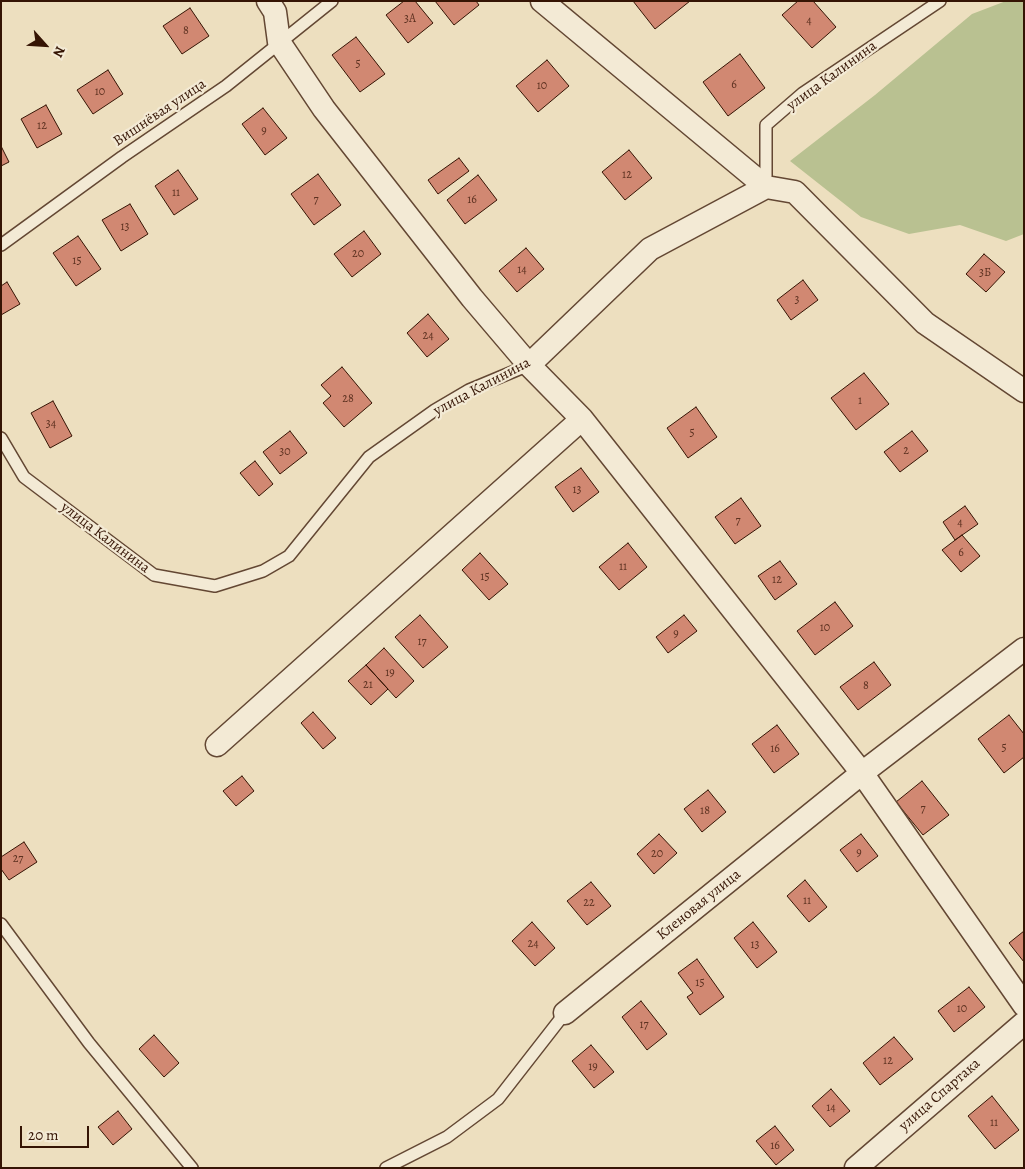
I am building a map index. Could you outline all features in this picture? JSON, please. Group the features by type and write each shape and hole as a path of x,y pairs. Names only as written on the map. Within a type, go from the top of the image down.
{"street":[{"path":"268,1 275,12 279,42 324,109 472,298 529,365 582,419 862,774 1024,1005"},
{"path":"542,1 766,187 795,192 925,322 1024,391"},
{"name":"улица Калинина","path":"529,365 650,249 766,187"},
{"path":"217,745 582,419"},
{"name":"Кленовая улица","path":"565,1013 862,774 1024,649"},
{"name":"улица Спартака","path":"856,1168 1024,1022"}],"lane":[{"name":"Вишнёвая улица","path":"1,245 226,86 332,1"},
{"name":"улица Калинина","path":"766,187 766,125 803,93 940,1"},
{"name":"улица Калинина","path":"1,438 24,477 154,575 214,586 262,571 290,556 369,456 435,410 469,390 529,365"},
{"path":"1,924 90,1043 192,1168"},
{"name":"Кленовая улица","path":"386,1168 447,1137 498,1099 565,1013"}],"green space":[{"path":"1006,1 1024,1 1024,234 1006,241 960,225 909,234 861,217 790,161 875,95 972,14"}],"building":[{"path":"404,1 415,1 433,23 408,43 386,15"},
{"path":"435,1 476,1 479,5 454,25"},
{"path":"633,1 690,1 655,29"},
{"path":"798,1 813,1 836,27 812,48 782,15"},
{"path":"190,8 209,36 182,54 163,26"},
{"path":"356,37 385,74 360,92 332,55"},
{"path":"740,54 765,88 728,116 703,82"},
{"path":"547,60 569,86 538,112 516,86"},
{"path":"108,70 123,94 93,114 77,90"},
{"path":"46,105 62,134 37,148 21,119"},
{"path":"263,108 287,138 265,155 242,124"},
{"path":"1,146 9,162 1,166"},
{"path":"629,150 652,178 625,200 602,172"},
{"path":"459,158 469,171 438,194 428,180"},
{"path":"178,170 198,199 174,215 155,186"},
{"path":"318,174 341,205 314,225 291,194"},
{"path":"478,175 497,200 465,224 447,200"},
{"path":"130,204 148,234 121,251 102,220"},
{"path":"364,231 381,254 352,277 334,254"},
{"path":"78,236 101,269 76,286 53,253"},
{"path":"526,248 544,269 517,292 499,271"},
{"path":"984,254 1005,272 986,292 966,274"},
{"path":"803,280 818,300 791,320 777,300"},
{"path":"7,282 20,304 1,315 1,286"},
{"path":"428,314 449,339 427,357 407,333"},
{"path":"342,367 372,403 344,427 323,403 331,396 321,385"},
{"path":"864,373 889,404 856,430 831,398"},
{"path":"53,401 72,436 50,448 31,413"},
{"path":"696,407 717,437 688,458 667,428"},
{"path":"290,431 307,453 280,474 263,452"},
{"path":"912,431 928,451 900,472 884,452"},
{"path":"255,461 273,484 259,496 240,473"},
{"path":"581,468 599,492 573,512 555,487"},
{"path":"741,498 761,526 735,544 715,517"},
{"path":"965,506 978,524 955,540 943,522"},
{"path":"962,535 980,556 961,572 942,550"},
{"path":"628,543 647,567 619,590 599,567"},
{"path":"480,553 508,584 489,600 462,570"},
{"path":"780,561 797,584 775,600 758,576"},
{"path":"835,602 853,626 815,655 797,631"},
{"path":"420,615 448,647 423,668 395,637"},
{"path":"684,615 697,631 668,653 656,637"},
{"path":"384,648 414,681 396,698 366,665"},
{"path":"874,662 891,685 858,710 840,687"},
{"path":"366,665 388,689 371,705 348,681"},
{"path":"313,712 336,738 323,749 301,723"},
{"path":"1009,715 1024,734 1024,757 1004,773 978,739"},
{"path":"777,725 799,754 774,773 752,744"},
{"path":"242,776 254,791 236,806 223,791"},
{"path":"922,781 949,815 923,835 896,802"},
{"path":"708,790 726,812 702,832 684,809"},
{"path":"659,834 677,853 654,874 637,854"},
{"path":"861,834 878,856 857,872 840,850"},
{"path":"24,842 37,862 9,880 1,869 1,857"},
{"path":"805,880 827,907 809,922 787,896"},
{"path":"591,882 611,906 587,925 567,901"},
{"path":"532,922 555,948 535,966 512,941"},
{"path":"753,922 777,952 757,968 734,938"},
{"path":"1024,931 1024,962 1009,943"},
{"path":"697,959 724,997 700,1015 687,997 693,993 678,973"},
{"path":"969,987 985,1007 954,1032 938,1011"},
{"path":"641,1001 667,1034 647,1050 622,1017"},
{"path":"154,1035 179,1063 164,1077 139,1049"},
{"path":"894,1037 913,1059 880,1085 863,1063"},
{"path":"591,1045 614,1072 594,1088 572,1061"},
{"path":"831,1089 850,1111 830,1127 812,1106"},
{"path":"992,1096 1019,1130 995,1149 968,1116"},
{"path":"118,1111 132,1129 113,1145 98,1127"},
{"path":"775,1126 794,1150 776,1165 756,1141"}]}
